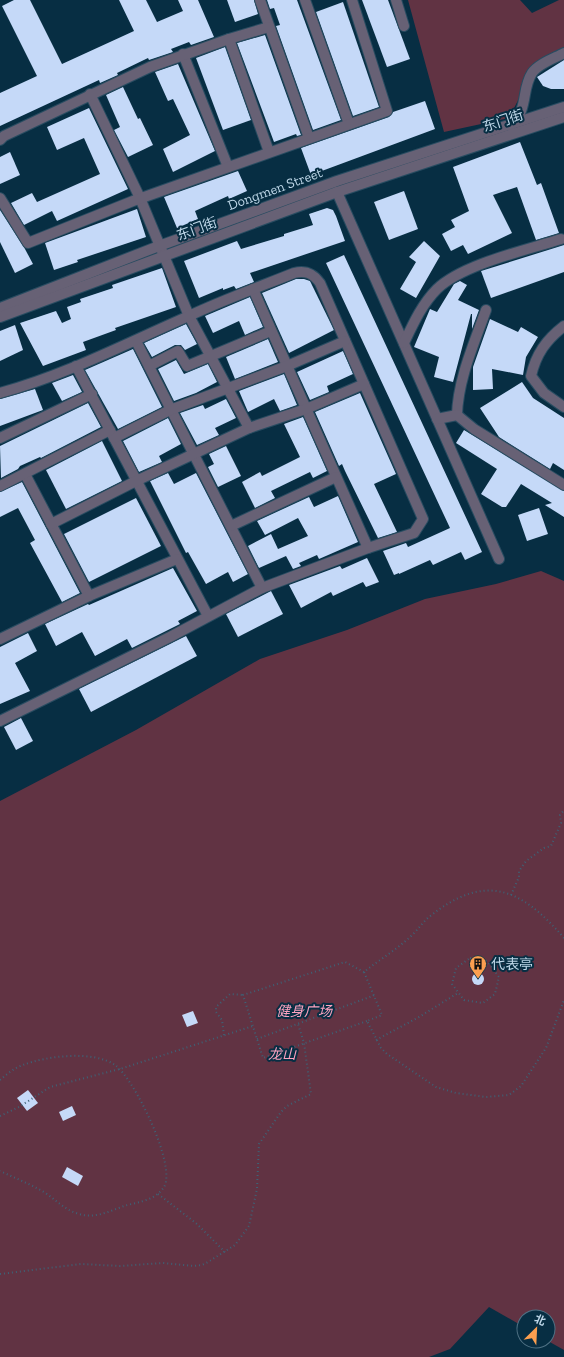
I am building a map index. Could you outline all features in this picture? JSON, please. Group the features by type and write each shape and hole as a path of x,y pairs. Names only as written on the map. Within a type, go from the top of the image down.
{"street":[{"path":"260,0 309,138"},
{"path":"305,0 349,124"},
{"path":"0,198 28,243 140,198 387,111 352,0"},
{"path":"396,0 404,26"},
{"path":"0,140 4,136 90,94 150,67 183,54 269,27"},
{"path":"229,39 269,152"},
{"path":"496,138 512,124 524,106 527,85 532,72 564,53"},
{"path":"183,54 228,167"},
{"path":"90,94 140,198 189,316 249,428"},
{"name":"Dongmen Street","path":"0,313 159,246 337,181 564,107"},
{"name":"东门街","path":"0,313 163,256 337,192 564,116"},
{"path":"337,192 499,558"},
{"path":"404,343 418,314 438,288 464,272 508,255 562,239"},
{"path":"0,393 33,384 136,341 189,316 300,271 316,276 423,519 414,533 368,548 262,588 170,637 0,721"},
{"path":"253,289 368,548"},
{"path":"457,415 457,397 486,310"},
{"path":"564,326 547,340 535,360 531,376 544,393 564,407"},
{"path":"149,366 178,351 186,366 271,331"},
{"path":"136,341 262,588"},
{"path":"0,486 112,434 170,410 287,366 345,341"},
{"path":"76,366 208,616"},
{"path":"51,524 136,481 249,428 306,409 364,384"},
{"path":"0,438 92,394"},
{"path":"437,419 457,415"},
{"path":"457,415 474,429 564,485"},
{"path":"25,474 89,596"},
{"path":"231,526 336,477"},
{"path":"0,639 89,596 177,559"}],"path":[{"path":"511,895 519,877 519,871 526,861 544,848 551,846 561,823 560,815 564,810"},
{"path":"364,972 406,941 434,914 464,894 481,891 500,892 528,902 538,910 564,938"},
{"path":"470,958 487,961 499,977 495,994 483,1003 464,1000 459,992 452,984 456,968 470,958"},
{"path":"224,1035 222,1020 216,1012 216,1007 230,994 244,995 345,962 364,972 375,995 382,1015 262,1058 244,995"},
{"path":"376,1040 419,1017 459,992"},
{"path":"257,1039 375,995"},
{"path":"367,1021 376,1040 387,1054 436,1087 456,1093 486,1097 508,1095 521,1086 546,1048 564,1000"},
{"path":"0,1274 81,1264 120,1266 158,1263 202,1265 235,1246 251,1221 257,1189 259,1144 281,1112 287,1106 311,1094 304,1043 298,1024"},
{"path":"0,1116 19,1107 50,1087 120,1069 253,1026"},
{"path":"0,1080 11,1071 23,1065 73,1056 108,1062 120,1069 156,1132 162,1149 167,1176 164,1187 158,1194 139,1203 90,1216 69,1211 43,1192 0,1171"},
{"path":"158,1194 197,1224 225,1252"}],"green space":[{"path":"408,0 520,0 532,13 559,0 564,0 564,48 537,63 509,118 444,132"},
{"name":"龙山","path":"541,571 564,581 564,1350 556,1346 556,1309 516,1309 516,1322 489,1307 450,1349 429,1357 0,1357 0,801 136,730 260,659 347,630 425,599 496,584"}],"building":[{"path":"14,0 30,0 62,64 134,31 119,0 146,0 157,22 183,11 178,0 198,0 214,37 191,45 189,42 171,49 173,52 149,60 148,58 117,73 118,75 100,83 99,80 0,126 0,93 37,76 2,6"},
{"path":"227,0 254,0 258,14 235,22"},
{"path":"267,0 297,0 341,120 313,130 276,26 280,25 274,8 270,9"},
{"path":"362,0 388,0 410,59 387,67"},
{"path":"343,2 379,107 353,116 316,12"},
{"path":"265,35 301,135 297,136 296,134 274,142 237,43"},
{"path":"225,47 251,120 223,130 196,58"},
{"path":"564,60 564,89 551,89 543,86 537,77"},
{"path":"178,64 215,151 173,172 163,149 190,135 173,99 168,101 155,72"},
{"path":"123,87 138,119 140,118 153,145 128,157 114,130 120,127 106,95"},
{"path":"425,101 435,129 311,175 301,148 389,117 393,112"},
{"path":"89,108 128,189 57,221 52,211 24,225 11,203 32,193 37,202 100,174 84,138 57,150 47,127"},
{"path":"520,142 537,185 541,183 559,233 536,240 517,187 493,195 512,233 468,254 463,245 451,251 442,234 455,227 451,220 469,211 453,167"},
{"path":"10,152 20,175 0,184 0,157"},
{"path":"238,171 247,191 229,199 228,196 195,211 198,219 177,228 164,197"},
{"path":"404,191 418,229 389,240 374,202"},
{"path":"327,208 333,210 345,241 250,273 254,282 236,289 234,286 223,290 223,288 199,298 184,261 237,241 241,249 284,236 284,234 313,225 309,214"},
{"path":"137,209 146,237 77,260 78,262 54,270 45,243"},
{"path":"0,210 33,264 15,273 0,242"},
{"path":"424,241 440,256 416,298 400,289 416,262 409,257"},
{"path":"564,245 564,272 491,298 481,271"},
{"path":"344,255 482,552 465,560 461,552 433,565 430,560 394,575 383,551 406,543 408,547 450,528 326,263"},
{"path":"162,268 176,307 115,328 116,330 83,342 86,350 43,366 20,323 56,311 62,323 71,319 67,307 81,302 80,299 113,288 112,285"},
{"path":"296,279 310,281 334,330 289,353 262,293"},
{"path":"460,281 467,285 458,300 479,310 472,329 471,314 453,382 434,377 439,357 414,347 430,309 437,312 454,284"},
{"path":"250,297 263,327 245,335 239,321 213,333 205,316"},
{"path":"490,319 518,332 521,327 538,337 526,357 523,375 492,369 493,389 473,390 473,367"},
{"path":"186,324 197,344 185,350 181,345 175,345 152,357 144,343"},
{"path":"15,325 23,350 0,361 0,331"},
{"path":"268,339 278,362 235,379 226,357"},
{"path":"133,349 162,407 118,429 85,370"},
{"path":"343,351 353,374 327,386 329,392 310,400 297,372"},
{"path":"176,360 184,374 208,364 217,382 196,393 174,401 158,369"},
{"path":"284,374 297,405 280,411 274,399 248,412 239,391"},
{"path":"73,375 82,392 62,401 52,383"},
{"path":"522,382 533,398 564,418 564,470 553,463 550,469 499,437 480,408"},
{"path":"35,389 43,410 0,426 0,399"},
{"path":"360,393 396,474 374,484 397,532 378,538 342,464 339,466 315,412"},
{"path":"226,399 236,418 215,428 219,435 197,445 180,413 203,405 205,409"},
{"path":"88,403 101,427 41,458 40,457 20,466 18,469 1,478 0,446"},
{"path":"303,417 327,471 313,478 310,472 271,491 275,498 255,508 242,482 260,472 262,476 300,457 284,424"},
{"path":"168,418 181,444 159,456 162,462 139,472 123,441"},
{"path":"464,430 564,491 564,517 545,505 552,503 521,484 506,507 502,507 481,494 497,469 456,443"},
{"path":"102,441 122,481 66,509 46,470"},
{"path":"226,446 241,476 218,487 208,467 214,464 209,454"},
{"path":"168,473 174,484 196,473 248,574 233,582 228,572 206,584 188,552 186,553 150,481"},
{"path":"22,482 80,593 62,602 30,543 35,540 18,508 0,517 0,492"},
{"path":"338,496 358,542 319,559 317,555 299,563 301,566 293,569 286,556 259,568 248,546 271,534 278,549 308,536 298,518 265,535 257,521 309,497 314,507"},
{"path":"136,498 161,546 89,582 64,534"},
{"path":"539,508 548,534 527,541 518,515"},
{"path":"367,558 379,582 366,587 363,582 333,596 331,592 301,608 289,585 340,566 342,569"},
{"path":"173,568 197,611 178,621 180,624 132,648 127,639 95,656 82,632 56,646 45,624"},
{"path":"271,591 283,614 238,637 226,614"},
{"path":"28,633 37,651 15,663 30,691 0,704 0,647"},
{"path":"186,636 197,656 91,712 79,689"},
{"path":"21,718 33,741 16,750 4,727"},
{"name":"代表亭","path":"476,973 480,973 484,979 480,985 476,985 472,981 472,977"},
{"path":"193,1011 198,1023 187,1027 182,1015"},
{"path":"28,1090 38,1103 27,1111 17,1098"},
{"path":"72,1106 76,1115 63,1121 59,1112"},
{"path":"67,1167 83,1176 78,1186 62,1177"}],"place":[{"name":"代表亭","path":"478,979"}],"park label":[{"name":"健身广场","path":"304,1011"}]}
